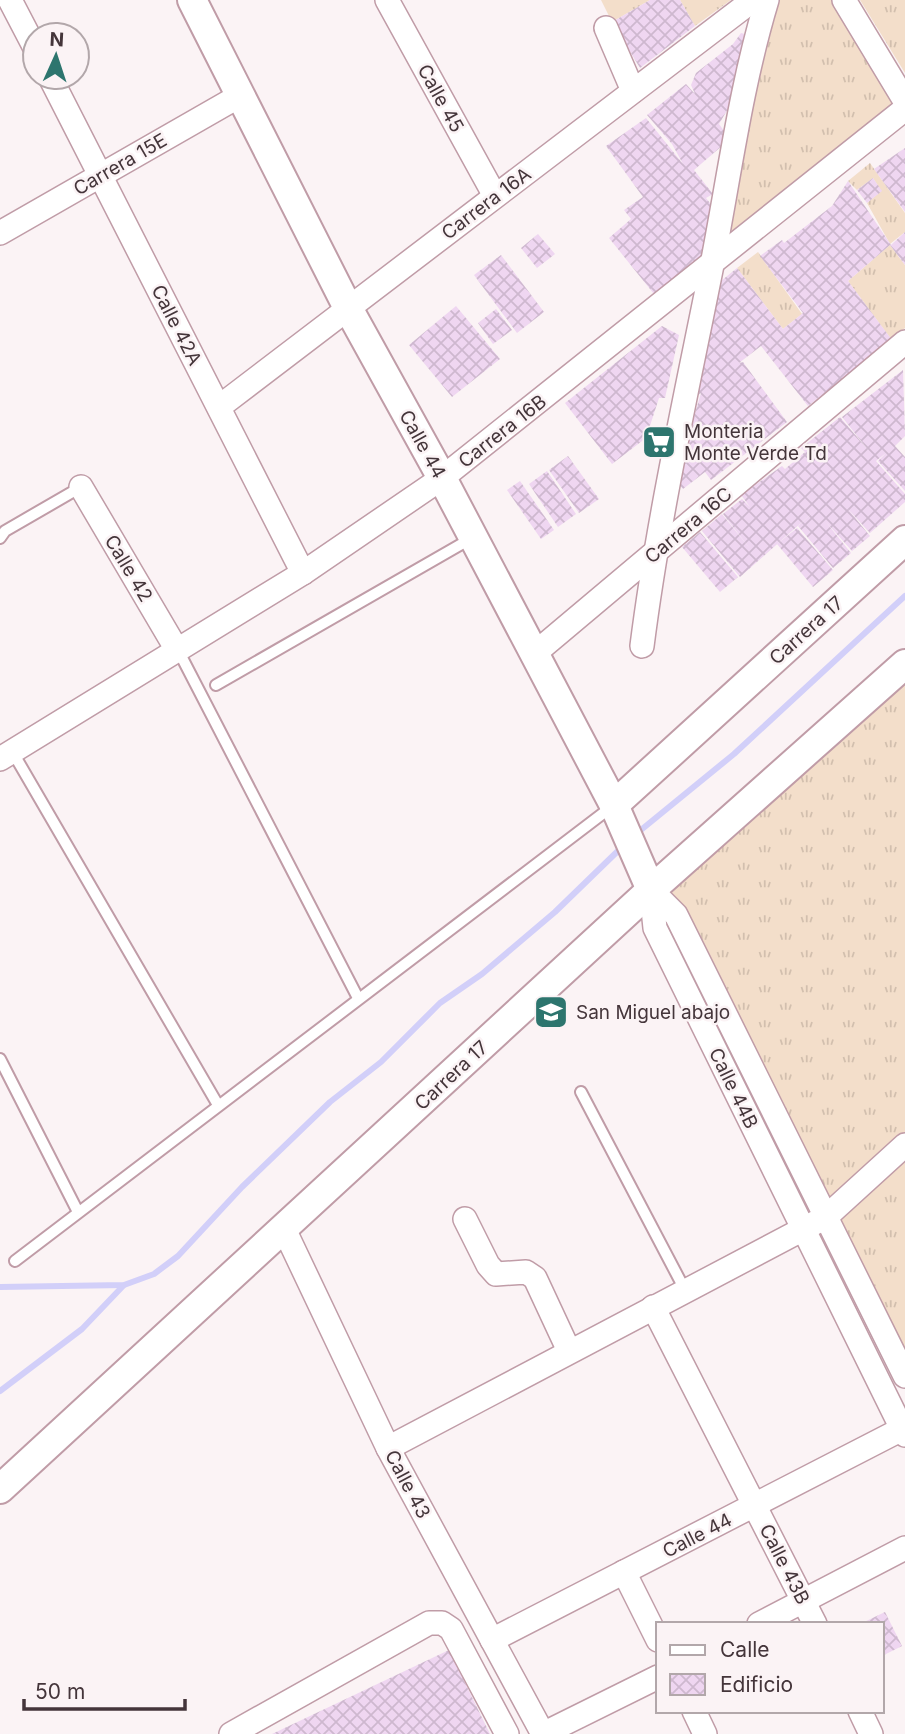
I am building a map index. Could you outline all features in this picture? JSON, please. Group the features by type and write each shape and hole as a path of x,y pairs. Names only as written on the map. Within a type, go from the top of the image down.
{"street":[{"path":"10,0 21,21"},
{"name":"Calle 44","path":"192,0 348,309 442,478 616,810 636,861 651,890"},
{"name":"Calle 45","path":"387,0 495,196"},
{"name":"Carrera 16A","path":"219,407 753,0"},
{"path":"642,646 653,555 712,265 751,51 767,0"},
{"path":"844,0 905,101"},
{"path":"606,28 633,91"},
{"name":"Calle 42A","path":"57,91 303,573"},
{"name":"Carrera 15E","path":"0,233 241,95"},
{"name":"Carrera 16B","path":"6,755 303,573 442,478 905,109"},
{"name":"Carrera 16C","path":"534,654 905,342"},
{"path":"668,485 695,518"},
{"name":"Calle 42","path":"81,487 177,650"},
{"name":"Carrera 17","path":"616,810 905,540"},
{"name":"Carrera 17","path":"0,1489 651,890 905,664"},
{"name":"Calle 44B","path":"651,890 676,915 905,1376"},
{"name":"Calle 44B","path":"651,890 655,928 904,1432"},
{"path":"674,967 696,955"},
{"path":"388,1448 826,1217 905,1145"},
{"path":"465,1219 488,1265 496,1273 526,1272 535,1278 569,1351"},
{"name":"Calle 43","path":"284,1228 388,1448 543,1734"},
{"name":"Calle 43B","path":"653,1307 814,1622"},
{"name":"Calle 44","path":"492,1640 904,1432"},
{"path":"763,1622 905,1548"},
{"path":"624,1572 656,1636"},
{"path":"231,1734 429,1623 442,1623 451,1629 507,1734"},
{"path":"543,1734 656,1678"},
{"path":"695,1713 705,1734"},
{"path":"861,1713 871,1734"}],"lane":[{"path":"0,538 5,531 81,487"},
{"path":"216,685 473,537"},
{"path":"177,650 358,998"},
{"path":"6,755 218,1105"},
{"path":"15,1261 358,998 616,810"},
{"path":"0,1059 78,1212"},
{"path":"581,1092 685,1290"}],"green space":[{"path":"601,0 650,0 612,22"},
{"path":"680,0 731,0 695,26"},
{"path":"780,0 834,0 898,109 729,246 726,225 762,47"},
{"path":"860,0 905,0 905,73"},
{"path":"870,163 905,213 905,232 890,244 867,203 881,191 873,178 857,190 848,181"},
{"path":"890,245 905,265 905,328 891,339 848,281"},
{"path":"758,252 802,314 783,329 737,268"},
{"path":"905,675 905,1384 651,890"}],"building":[{"path":"650,0 680,0 695,26 640,68 612,22"},
{"path":"741,33 752,36 732,102 719,124 730,139 694,170 713,194 706,198 717,212 698,268 658,299 609,238 631,219 624,210 643,197 606,146 646,118 683,164 672,144 647,115 686,84 695,94 691,85 696,73 733,44"},
{"path":"905,148 905,212 874,169"},
{"path":"873,178 882,191 867,203 857,190"},
{"path":"848,181 891,245 905,232 905,265 890,245 848,281 892,340 808,406 761,346 739,363 743,362 787,422 711,480 705,472 683,489 675,480 701,393 687,404 716,285 737,268 783,329 803,313 760,256 782,240 784,243 832,206"},
{"path":"538,234 555,254 537,268 521,248"},
{"path":"501,255 544,312 517,333 474,275"},
{"path":"456,306 500,359 452,397 409,345"},
{"path":"496,309 512,330 493,344 478,323"},
{"path":"662,326 679,335 665,398 659,398 646,438 612,464 565,403"},
{"path":"903,370 905,436 895,446 905,457 905,491 878,461 886,453 876,461 905,494 905,502 870,533 847,508 870,536 852,551 826,522 851,553 833,568 798,526 818,508 740,577 702,531 722,514 751,550 723,514 742,499 750,507 741,495 782,466 785,469 805,452 801,448 840,417 869,451 842,417"},
{"path":"568,456 599,499 579,513 549,470"},
{"path":"547,471 576,514 558,527 529,484"},
{"path":"520,481 554,530 541,539 507,490"},
{"path":"797,528 833,570 813,587 777,544"},
{"path":"700,532 738,577 720,592 682,547"},
{"path":"885,1612 902,1646 884,1655 884,1622 864,1622"},
{"path":"449,1650 490,1734 272,1734"}],"waterway":[{"path":"636,834 734,754 905,596"},
{"path":"0,1287 124,1285 154,1274 178,1256 242,1187 330,1102 381,1062 440,1003 482,974 555,912 623,846"},
{"path":"0,1391 82,1329 123,1286"}],"place":[{"name":"Monteria Monte Verde Td","path":"659,442"},
{"name":"San Miguel abajo","path":"551,1012"}]}
